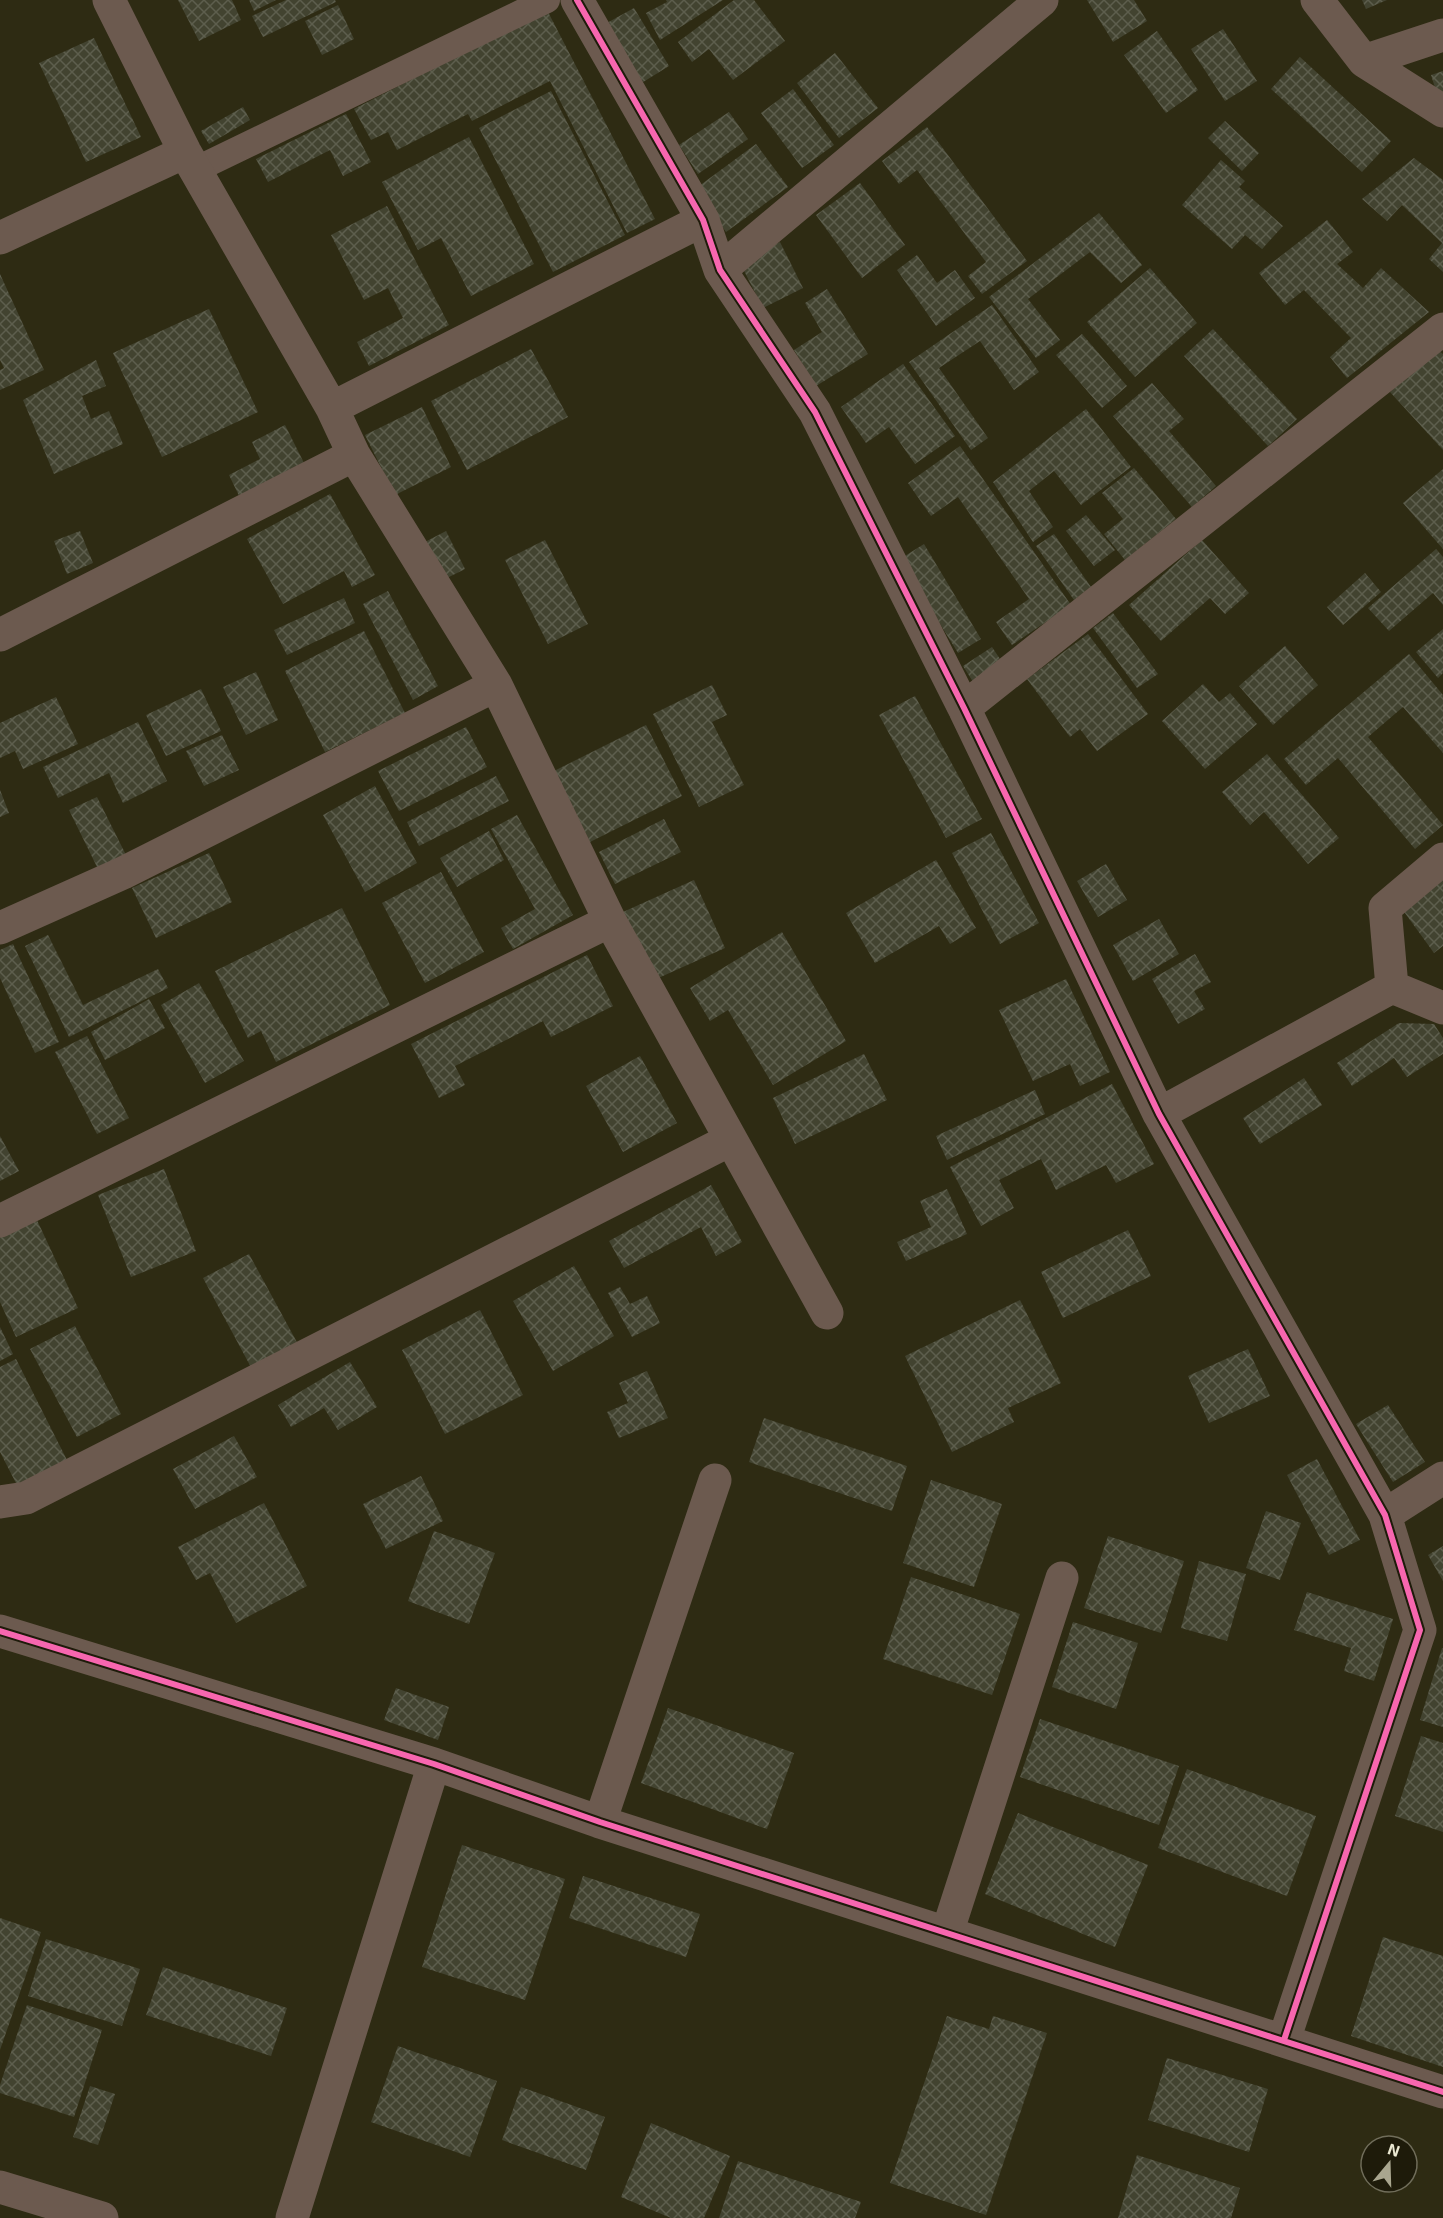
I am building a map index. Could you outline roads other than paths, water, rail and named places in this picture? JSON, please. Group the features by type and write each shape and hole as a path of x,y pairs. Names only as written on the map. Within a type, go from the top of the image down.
{"street":[{"path":"109,0 190,161 332,408 354,455 496,685 610,921 827,1313"},
{"path":"577,0 703,220 720,270 815,412 964,708 1159,1114 1385,1515 1420,1630 1284,2040"},
{"path":"720,270 1042,0"},
{"path":"1317,0 1364,62 1443,111"},
{"path":"1364,62 1443,35"},
{"path":"0,238 190,161"},
{"path":"332,408 703,220"},
{"path":"964,708 1443,329"},
{"path":"0,635 354,455"},
{"path":"0,928 123,873 496,685"},
{"path":"1392,987 1385,908 1443,859"},
{"path":"0,1221 610,921"},
{"path":"1159,1114 1392,987"},
{"path":"1392,987 1443,1008"},
{"path":"0,1502 27,1498 730,1140"},
{"path":"1385,1515 1443,1478"},
{"path":"600,1822 715,1480"},
{"path":"947,1933 1062,1578"},
{"path":"0,1631 434,1764 600,1822 1443,2092"},
{"path":"292,2218 434,1764"},
{"path":"0,2187 102,2218"}],"lane":[{"path":"190,161 547,0"}]}
